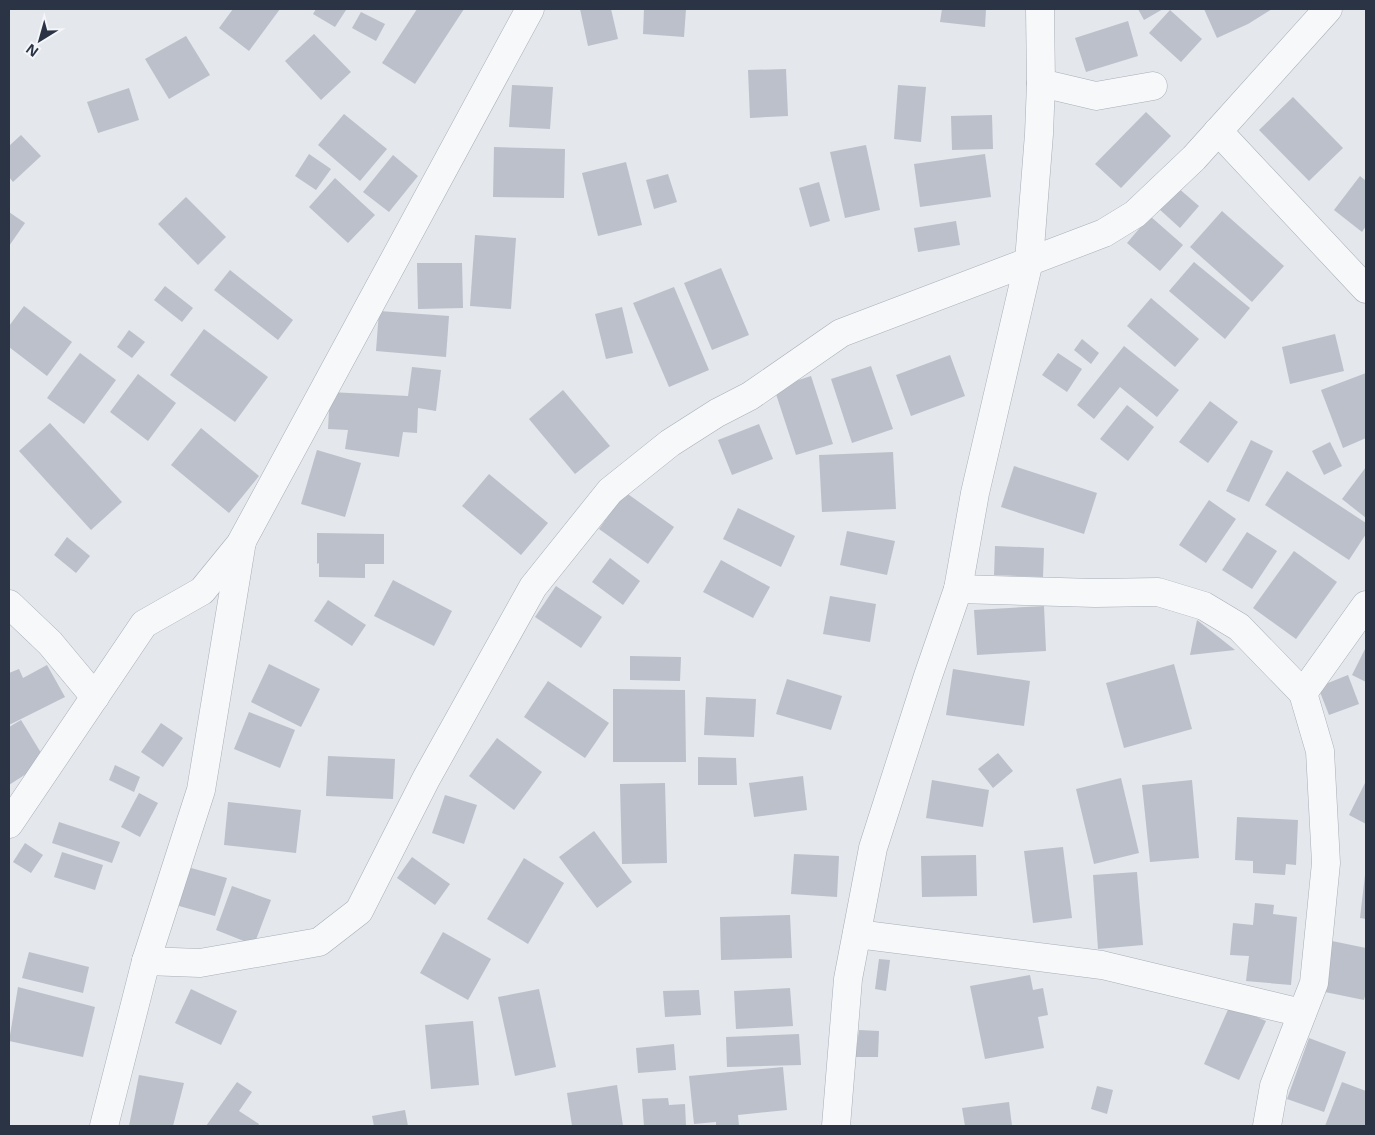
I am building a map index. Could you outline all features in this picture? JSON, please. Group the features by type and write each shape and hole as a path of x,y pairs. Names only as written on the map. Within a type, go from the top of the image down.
{"street":[{"path":"9,824 144,624 202,591 242,541 530,9"},
{"path":"836,1126 848,979 873,848 958,589 975,493 1029,261 1039,134 1041,83 1040,9"},
{"path":"146,961 200,963 319,942 360,911 426,779 533,587 610,492 670,443 717,413 750,396 841,333 1104,233 1135,214 1194,158 1328,9"},
{"path":"1041,83 1096,96 1153,86"},
{"path":"1218,132 1363,279"},
{"path":"104,1126 146,961 201,790 242,541"},
{"path":"958,589 1095,593 1158,592 1204,606 1239,627 1303,693 1320,751 1326,863 1314,983 1274,1086 1267,1126"},
{"path":"9,604 50,643 95,696"},
{"path":"1303,693 1366,605"},
{"path":"857,934 1102,964 1302,1013"}],"building":[{"path":"233,9 280,9 249,51 219,28"},
{"path":"316,9 346,10 335,27 313,14"},
{"path":"417,9 464,9 415,84 382,63"},
{"path":"580,9 611,9 618,39 588,46"},
{"path":"644,9 686,9 684,37 643,34"},
{"path":"942,9 986,9 985,27 940,22"},
{"path":"1138,9 1163,9 1144,20"},
{"path":"1204,9 1272,9 1248,24 1217,38"},
{"path":"1170,10 1202,39 1181,62 1149,33"},
{"path":"361,12 385,24 376,41 352,28"},
{"path":"1128,21 1138,56 1086,72 1075,38"},
{"path":"314,34 351,72 321,100 285,61"},
{"path":"186,36 210,75 169,99 145,59"},
{"path":"786,69 788,116 750,118 748,70"},
{"path":"512,85 553,87 550,129 509,127"},
{"path":"898,85 926,87 921,142 894,139"},
{"path":"129,88 139,120 98,133 87,102"},
{"path":"1293,97 1343,148 1309,181 1259,130"},
{"path":"1146,112 1171,136 1121,188 1095,164"},
{"path":"344,114 387,149 360,181 318,145"},
{"path":"992,115 993,149 952,150 951,116"},
{"path":"21,135 41,156 13,182 9,177 9,146"},
{"path":"866,145 880,210 845,218 830,152"},
{"path":"494,147 565,149 564,198 493,197"},
{"path":"309,154 331,169 316,190 295,176"},
{"path":"985,154 991,197 920,207 914,164"},
{"path":"393,155 418,176 389,212 363,192"},
{"path":"626,162 642,225 598,236 582,173"},
{"path":"668,174 677,202 654,209 646,180"},
{"path":"1360,176 1366,181 1366,226 1362,232 1334,210"},
{"path":"335,178 375,215 348,243 309,207"},
{"path":"819,182 830,221 810,227 799,188"},
{"path":"1177,187 1199,206 1180,228 1158,208"},
{"path":"186,197 226,237 198,265 158,224"},
{"path":"1222,211 1284,266 1252,302 1190,247"},
{"path":"9,212 25,223 9,246"},
{"path":"1150,216 1183,245 1160,271 1127,243"},
{"path":"956,221 960,245 918,252 914,228"},
{"path":"475,235 516,238 511,309 470,306"},
{"path":"1194,262 1250,308 1225,339 1169,291"},
{"path":"417,263 462,263 463,308 418,309"},
{"path":"721,268 749,335 712,350 684,283"},
{"path":"230,270 293,320 278,340 214,290"},
{"path":"165,286 193,308 182,322 154,300"},
{"path":"674,287 709,370 669,387 633,303"},
{"path":"1151,298 1199,339 1175,367 1127,326"},
{"path":"24,306 72,342 47,376 9,347 9,326"},
{"path":"622,307 633,353 606,359 595,314"},
{"path":"379,311 449,316 446,357 376,351"},
{"path":"204,329 268,377 235,422 170,375"},
{"path":"129,330 145,342 132,358 117,347"},
{"path":"1335,334 1344,371 1290,384 1282,347"},
{"path":"1082,339 1099,353 1091,364 1074,350"},
{"path":"1124,346 1179,390 1157,417 1120,387 1094,419 1077,405"},
{"path":"80,353 116,380 84,424 47,398"},
{"path":"1058,353 1082,369 1067,392 1042,375"},
{"path":"950,355 965,396 911,416 896,375"},
{"path":"871,366 893,429 852,443 831,379"},
{"path":"412,367 441,370 436,411 418,408 417,433 403,432 399,457 345,449 348,430 328,429 330,392 408,396"},
{"path":"1366,373 1366,438 1343,448 1321,390"},
{"path":"138,374 176,403 148,441 110,412"},
{"path":"811,376 833,444 796,455 774,388"},
{"path":"563,390 610,446 575,474 529,419"},
{"path":"1210,401 1238,422 1208,463 1179,442"},
{"path":"1127,405 1154,427 1128,461 1100,439"},
{"path":"50,423 122,502 91,530 19,451"},
{"path":"759,424 773,459 732,475 718,440"},
{"path":"201,428 259,476 229,513 171,465"},
{"path":"1251,440 1273,451 1249,502 1226,491"},
{"path":"1330,442 1342,466 1324,475 1312,451"},
{"path":"317,450 361,463 345,517 301,504"},
{"path":"893,452 896,509 822,512 819,455"},
{"path":"1014,466 1097,493 1084,534 1001,507"},
{"path":"1366,467 1366,518 1342,499"},
{"path":"1287,471 1366,523 1366,534 1349,560 1265,505"},
{"path":"489,474 548,523 521,555 462,506"},
{"path":"625,492 674,527 648,564 599,529"},
{"path":"1209,500 1236,519 1206,563 1179,545"},
{"path":"738,508 795,536 781,567 723,539"},
{"path":"847,531 895,541 887,575 840,565"},
{"path":"1247,532 1277,551 1252,589 1222,570"},
{"path":"317,533 384,534 384,564 365,564 365,578 319,577"},
{"path":"67,537 90,556 76,573 54,555"},
{"path":"995,546 1044,548 1043,577 994,575"},
{"path":"1294,551 1337,582 1296,639 1253,608"},
{"path":"610,558 640,581 623,605 592,582"},
{"path":"721,560 770,587 753,618 703,592"},
{"path":"393,580 452,611 434,646 374,616"},
{"path":"556,586 602,617 581,648 535,617"},
{"path":"830,596 876,604 870,642 823,634"},
{"path":"328,600 366,625 352,646 314,621"},
{"path":"1044,606 1046,651 977,655 974,610"},
{"path":"1197,620 1235,650 1190,655"},
{"path":"1366,647 1366,682 1352,675"},
{"path":"630,656 681,657 680,681 630,680"},
{"path":"269,664 320,689 301,727 251,702"},
{"path":"1174,664 1192,729 1124,748 1106,683"},
{"path":"47,665 65,697 9,725 9,673 19,669 23,678"},
{"path":"953,669 1030,681 1024,726 946,715"},
{"path":"1348,675 1359,704 1329,715 1318,687"},
{"path":"787,679 842,696 831,730 776,714"},
{"path":"548,681 609,723 585,758 524,717"},
{"path":"613,689 685,690 686,762 613,762"},
{"path":"706,697 756,699 754,737 704,735"},
{"path":"249,712 295,730 280,768 234,749"},
{"path":"21,720 46,761 9,785 9,727"},
{"path":"161,723 183,738 163,767 141,752"},
{"path":"497,738 542,772 514,810 469,776"},
{"path":"998,753 1013,771 993,788 978,769"},
{"path":"328,756 395,759 393,799 326,796"},
{"path":"698,757 736,758 737,785 698,785"},
{"path":"115,765 140,777 134,792 109,780"},
{"path":"803,776 807,810 754,817 749,783"},
{"path":"1121,778 1139,853 1094,864 1076,789"},
{"path":"932,780 989,790 983,827 926,818"},
{"path":"1192,780 1199,858 1150,862 1142,785"},
{"path":"1366,781 1366,824 1349,815"},
{"path":"665,783 667,863 622,864 620,784"},
{"path":"139,793 158,803 140,837 121,827"},
{"path":"445,795 477,805 464,844 432,833"},
{"path":"228,802 301,810 296,853 224,845"},
{"path":"1237,817 1298,820 1296,865 1286,864 1285,875 1253,873 1253,861 1235,860"},
{"path":"59,822 120,842 112,863 52,843"},
{"path":"594,831 632,882 597,908 559,857"},
{"path":"25,843 43,855 31,873 13,862"},
{"path":"1063,847 1072,918 1033,923 1024,851"},
{"path":"62,852 103,865 95,890 54,877"},
{"path":"794,854 839,856 837,897 791,894"},
{"path":"976,855 977,896 922,897 921,856"},
{"path":"412,857 450,884 435,905 397,878"},
{"path":"524,858 564,883 528,944 487,919"},
{"path":"184,866 227,878 215,916 172,904"},
{"path":"1137,872 1143,945 1098,949 1093,875"},
{"path":"1366,875 1366,919 1360,918"},
{"path":"232,886 271,900 254,945 216,930"},
{"path":"1255,903 1274,905 1273,914 1297,917 1291,985 1246,981 1249,956 1230,955 1233,923 1253,925"},
{"path":"790,915 792,958 721,960 720,917"},
{"path":"443,932 491,959 468,1000 420,973"},
{"path":"1332,941 1366,948 1366,992 1364,1000 1320,991"},
{"path":"29,952 89,967 83,993 22,978"},
{"path":"879,959 890,960 886,991 875,989"},
{"path":"1030,975 1033,990 1043,988 1048,1015 1038,1017 1044,1048 985,1059 970,986"},
{"path":"18,987 95,1007 83,1057 9,1041"},
{"path":"790,988 793,1026 736,1029 734,991"},
{"path":"191,989 237,1011 221,1045 175,1023"},
{"path":"539,989 556,1067 515,1076 498,997"},
{"path":"699,990 701,1015 665,1017 663,991"},
{"path":"1230,1005 1266,1021 1239,1080 1204,1064"},
{"path":"473,1021 479,1085 431,1089 425,1025"},
{"path":"859,1030 879,1031 878,1057 855,1057"},
{"path":"799,1034 801,1065 727,1067 726,1037"},
{"path":"1309,1038 1346,1052 1324,1112 1287,1099"},
{"path":"674,1044 676,1070 638,1073 636,1048"},
{"path":"783,1067 787,1110 738,1115 739,1126 716,1126 716,1122 694,1124 689,1076"},
{"path":"139,1075 184,1083 173,1126 129,1126"},
{"path":"237,1082 252,1092 239,1111 259,1124 258,1126 206,1126"},
{"path":"1342,1082 1366,1091 1366,1126 1325,1126"},
{"path":"617,1085 623,1126 572,1126 567,1093"},
{"path":"1097,1086 1113,1090 1107,1114 1091,1109"},
{"path":"668,1098 669,1105 685,1104 686,1126 644,1126 642,1099"},
{"path":"1009,1102 1012,1126 965,1126 962,1108"},
{"path":"405,1110 408,1126 374,1126 372,1116"}]}
